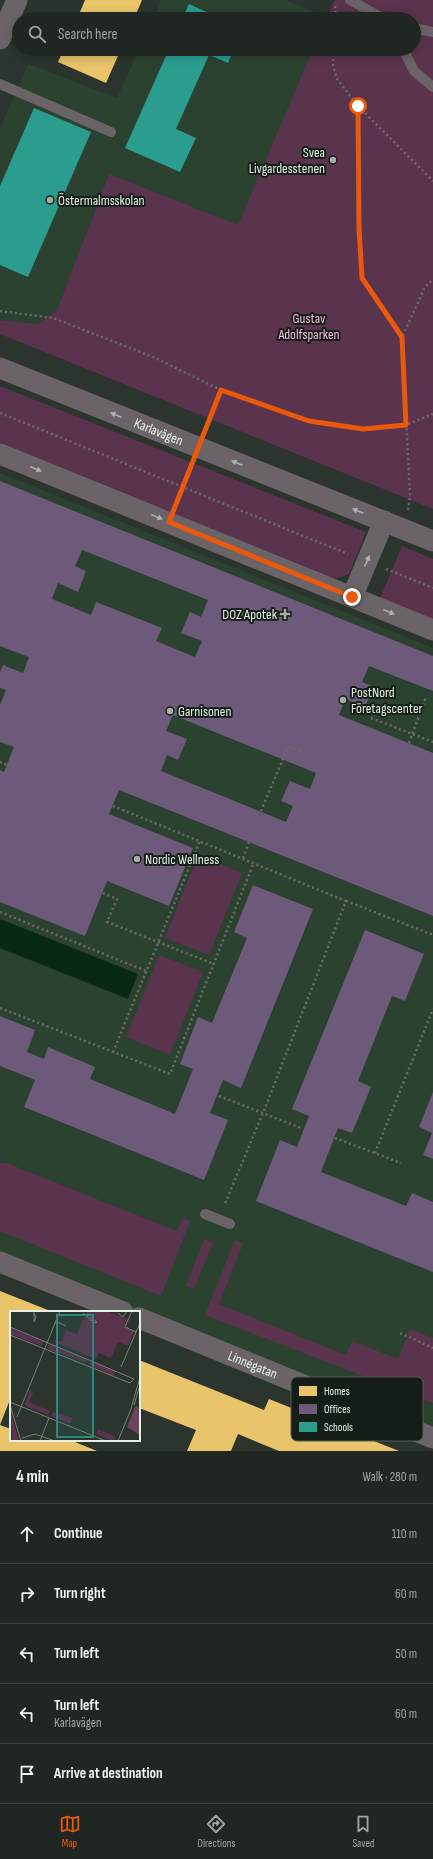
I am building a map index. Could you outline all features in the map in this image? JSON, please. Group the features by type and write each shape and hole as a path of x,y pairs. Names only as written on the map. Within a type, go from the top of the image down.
{"street":[{"path":"0,39 17,0"},
{"name":"Karlavägen","path":"0,368 433,541"},
{"path":"0,454 433,630"},
{"path":"352,597 384,521"},
{"path":"0,1262 121,1311"},
{"name":"Linnégatan","path":"140,1318 291,1380"},
{"name":"Linnégatan","path":"423,1434 433,1438"}],"lane":[{"path":"350,0 371,12"},
{"path":"421,29 433,32"},
{"path":"406,56 414,71 433,87"},
{"path":"0,84 111,132"},
{"path":"205,1214 230,1224"}],"path":[{"path":"334,0 335,12"},
{"path":"334,56 333,65 337,79 358,106 433,181"},
{"path":"358,106 359,229 362,278 402,337"},
{"path":"408,509 410,495 402,337 425,287 433,280"},
{"path":"0,311 53,318 153,357 221,390 309,421 363,429 406,425 433,414"},
{"path":"169,522 221,390"},
{"path":"0,413 433,588"},
{"path":"408,743 426,696"},
{"path":"370,718 433,742"},
{"path":"261,811 288,747 301,751"},
{"path":"0,762 7,765"},
{"path":"112,806 433,935"},
{"path":"112,1052 200,841"},
{"path":"243,858 249,842"},
{"path":"0,1008 170,1074 254,862"},
{"path":"102,893 117,899 107,922 214,964"},
{"path":"218,1220 263,1113 346,901"},
{"path":"0,912 146,971"},
{"path":"375,1153 433,1008"},
{"path":"219,1096 301,1128"},
{"path":"335,1138 401,1163"},
{"path":"400,1333 433,1348"}],"shaded area":[{"path":"161,0 285,0 315,12 156,12"},
{"name":"Östermalmsskolan","path":"136,56 310,56 238,226 109,174 57,310 37,324 0,320 0,128 28,64 117,98"},
{"path":"0,473 433,648 433,1442 423,1438 423,1377 291,1377 291,1385 140,1324 140,1311 107,1311 0,1268"},
{"path":"0,919 138,974 128,999 0,948"}],"green space":[{"name":"Gustav Adolfsparken","path":"335,0 433,0 433,509 0,334 0,320 37,324 57,310 109,174 238,225 310,56 421,56 421,12 329,12"},
{"path":"0,386 366,532 349,574 331,580 0,445"},
{"path":"402,546 433,559 433,620 380,598"},
{"path":"198,855 242,873 209,955 165,938"},
{"path":"159,955 203,972 170,1055 126,1037"},
{"path":"0,1163 7,1163 177,1231 183,1218 190,1221 161,1296 0,1231"},
{"path":"204,1239 213,1243 194,1289 186,1286"},
{"path":"235,1240 243,1244 219,1304 346,1355 352,1341 398,1359 410,1329 433,1338 433,1403 423,1399 423,1377 366,1377 205,1315"}],"building: Homes":[{"path":"85,0 142,0 137,12 80,12"},
{"path":"61,56 118,56 106,83 58,62"},
{"path":"0,1291 50,1311 10,1311 10,1400 0,1425"},
{"path":"140,1360 264,1410 269,1399 291,1408 291,1441 374,1441 399,1451 279,1451 238,1434 231,1451 187,1451 196,1430 140,1408"},
{"path":"0,1425 10,1429 10,1441 72,1441 97,1451 0,1451"}],"building: Offices":[{"name":"Garnisonen","path":"0,481 433,656 433,691 369,666 362,682 374,687 365,707 345,699 339,715 433,753 433,916 119,790 109,814 193,848 169,906 107,881 85,936 0,902 0,770 4,772 14,747 0,742 0,705 6,690 0,688 0,672 3,665 23,673 29,657 0,646","holes":["82,550 208,600 201,617 190,612 181,633 202,641 195,657 156,641 162,628 96,602 91,615 52,599 58,583 78,592 86,571 75,566","173,715 316,773 310,789 290,781 281,801 293,806 286,822 161,771 167,755 178,760 187,739 166,731"]},
{"path":"253,885 313,909 241,1088 223,1080 210,1113 228,1120 204,1180 24,1107 35,1080 0,1066 0,1016 35,1030 27,1052 44,1059 48,1047 95,1067 90,1079 175,1114 193,1069 180,1064 198,1017 212,1023 247,938 234,932"},
{"path":"365,930 424,954 405,1001 392,996 358,1081 371,1087 352,1133 338,1128 321,1172 406,1206 412,1193 433,1202 433,1272 256,1201 280,1140 297,1147 309,1116 292,1109"},
{"path":"433,1092 433,1159 423,1155 432,1133 419,1127"}],"building: Schools":[{"path":"189,4 207,12 185,12"},
{"path":"166,56 209,56 176,129 196,138 180,172 125,148"},
{"path":"211,56 231,56 228,63"},
{"path":"34,108 91,132 28,277 0,265 0,186"}],"place":[{"name":"Svea Livgardesstenen","path":"333,160"},
{"name":"Östermalmsskolan","path":"50,200"},
{"name":"DOZ Apotek","path":"285,614"},
{"name":"PostNord Företagscenter","path":"343,700"},
{"name":"Garnisonen","path":"170,711"},
{"name":"Nordic Wellness","path":"137,859"}],"route":[{"path":"352,597 169,522 221,390 309,421 363,429 406,425 402,337 362,278 359,229 358,106"}]}
